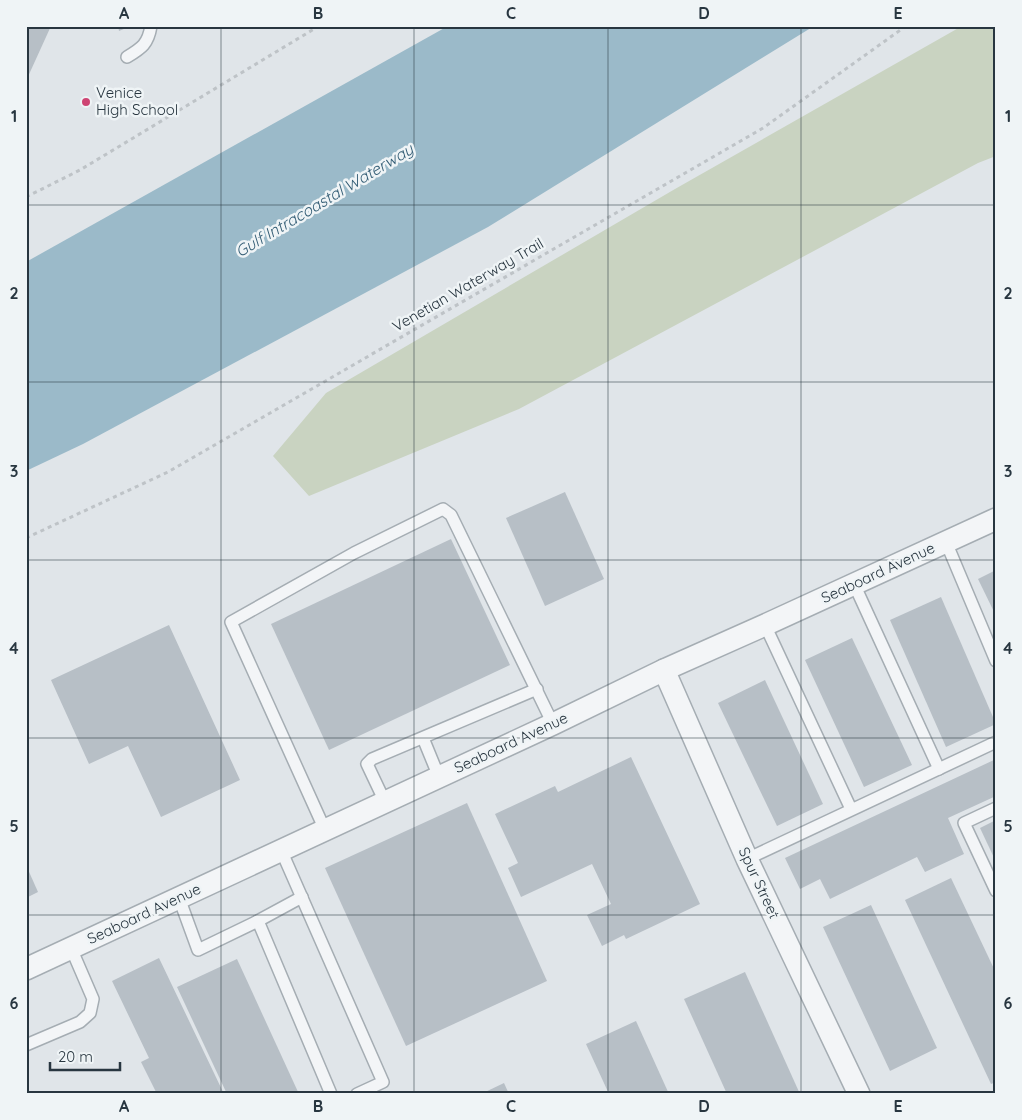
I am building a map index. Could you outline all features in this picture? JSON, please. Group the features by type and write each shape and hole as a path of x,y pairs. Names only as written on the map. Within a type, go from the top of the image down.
{"street":[{"name":"Seaboard Avenue","path":"26,969 553,724 664,670 996,519"},
{"name":"Spur Street","path":"664,670 747,859 859,1094"}],"lane":[{"path":"127,57 142,48 148,39 151,26"},
{"path":"325,830 231,622 354,553 443,509 451,515 553,724"},
{"path":"946,542 996,661"},
{"path":"854,584 939,768"},
{"path":"765,625 851,810"},
{"path":"385,802 368,764 372,759 536,690"},
{"path":"424,738 439,776"},
{"path":"747,859 996,742"},
{"path":"996,808 964,823 996,891"},
{"path":"281,850 383,1082 357,1094"},
{"path":"179,898 198,950 302,897"},
{"path":"256,922 258,922 331,1094"},
{"path":"26,1046 80,1022 90,1013 93,999 71,948"}],"path":[{"path":"26,197 80,170 318,26"},
{"name":"Venetian Waterway Trail","path":"26,538 168,472 763,128 906,26"}],"green space":[{"path":"962,26 996,26 996,156 978,163 519,409 309,496 273,456 326,393 675,189"}],"water":[{"name":"Gulf Intracoastal Waterway","path":"448,26 814,26 488,227 83,444 26,471 26,262"}],"building":[{"path":"26,26 51,26 26,81"},
{"path":"118,26 131,26 119,31"},
{"path":"565,492 604,579 545,606 506,518"},
{"path":"451,539 510,665 329,750 271,624"},
{"path":"996,570 996,616 978,579"},
{"path":"941,597 996,724 946,747 890,620"},
{"path":"169,625 240,780 161,817 128,746 89,764 51,680"},
{"path":"852,638 912,765 864,787 805,660"},
{"path":"765,680 823,804 777,826 718,703"},
{"path":"631,757 700,904 626,939 624,935 602,946 587,915 611,904 592,864 521,897 508,868 518,863 495,814 555,786 558,792"},
{"path":"996,759 996,796 948,818 964,854 925,872 917,857 830,899 820,879 800,889 785,858"},
{"path":"467,803 547,981 406,1046 325,868"},
{"path":"996,820 996,862 980,828"},
{"path":"26,865 38,892 26,898"},
{"path":"951,878 996,973 996,1082 991,1084 905,900"},
{"path":"871,905 937,1048 890,1071 823,927"},
{"path":"159,958 224,1094 157,1094 141,1062 149,1058 112,981"},
{"path":"237,959 299,1094 227,1094 177,987"},
{"path":"745,972 800,1094 727,1094 684,999"},
{"path":"636,1021 669,1094 609,1094 586,1044"},
{"path":"504,1083 509,1094 481,1094"}],"place":[{"name":"Venice High School","path":"86,102"}]}
